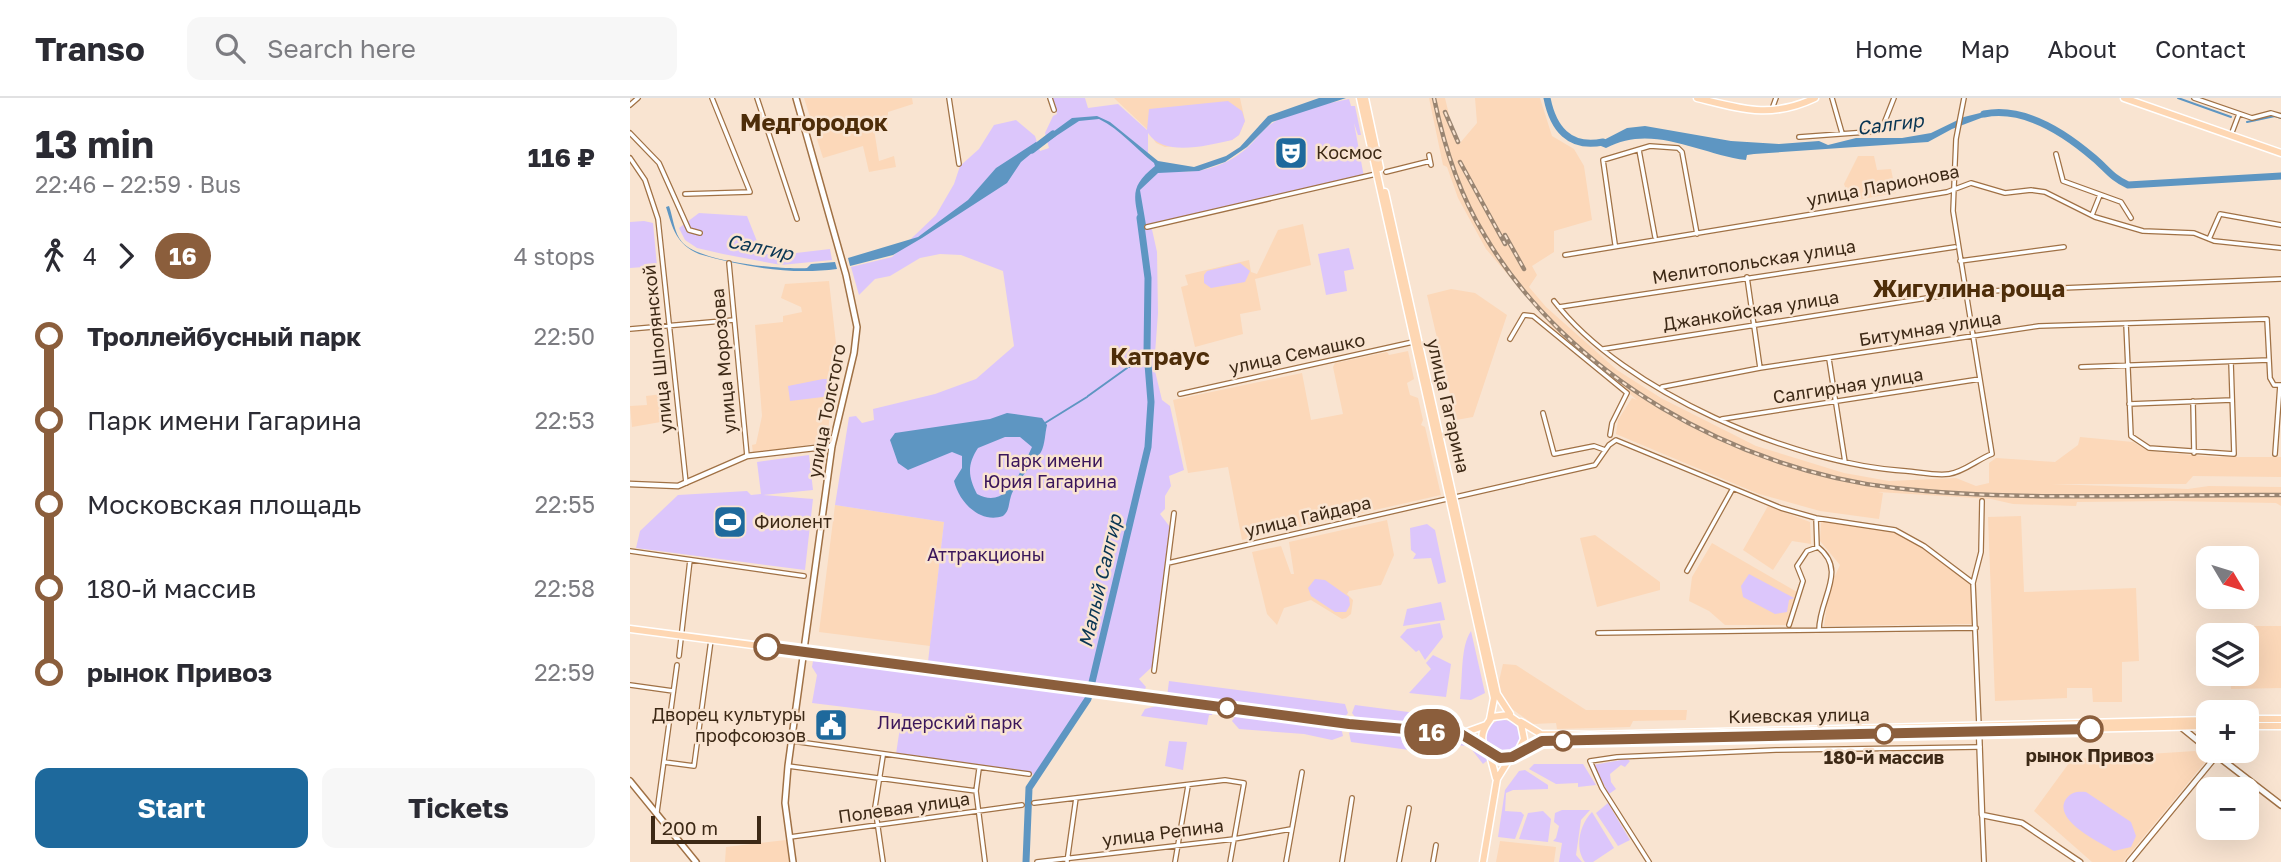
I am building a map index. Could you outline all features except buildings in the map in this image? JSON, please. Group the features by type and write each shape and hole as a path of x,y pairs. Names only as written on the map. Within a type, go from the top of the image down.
{"main road":[{"name":"улица Толстого","path":"793,862 785,803 788,766 832,446 854,354 857,327 846,275 796,98"},
{"path":"1697,98 1772,112 1815,98"},
{"path":"2124,98 2281,153"},
{"name":"улица Гагарина","path":"1362,99 1374,174 1416,341"},
{"name":"улица Гагарина","path":"1362,99 1497,694 1512,716"},
{"name":"улица Гагарина","path":"1452,499 1494,698 1488,723"},
{"path":"630,629 1349,724 1461,734 1500,758 1514,755"},
{"path":"1483,862 1497,779 1524,739 1519,722 1512,716 1496,715 1482,734 1497,779"},
{"path":"2259,719 2281,719"},
{"name":"Киевская улица","path":"1514,755 1542,741 2196,720"},
{"name":"Киевская улица","path":"1519,722 1541,734 1590,735 2196,726"},
{"path":"1461,734 1488,723"},
{"path":"2259,726 2281,726"},
{"path":"2181,727 2196,740"},
{"path":"2227,763 2281,805"},
{"path":"630,781 696,862"}],"street":[{"path":"630,105 638,98"},
{"path":"685,194 750,192 712,98"},
{"path":"757,98 797,219"},
{"path":"948,98 959,164"},
{"path":"1050,98 1054,110"},
{"path":"1772,112 1776,98"},
{"path":"1832,98 1842,133"},
{"path":"1799,137 1881,131 1894,98"},
{"path":"1959,261 1952,189 1956,132 1965,98"},
{"path":"2194,98 2252,118 2271,113 2281,116"},
{"path":"2231,135 2239,114"},
{"path":"630,133 659,163 677,198 689,230 700,233"},
{"path":"1615,244 1603,160 1663,145 1679,149 1697,234"},
{"path":"1639,150 1655,238"},
{"path":"2056,154 2063,181 2121,202 2131,218"},
{"path":"1386,172 1431,163 1429,155"},
{"name":"улица Шполянской","path":"630,158 640,169 656,211 686,485"},
{"path":"1147,227 1374,174"},
{"name":"улица Ларионова","path":"1565,255 1615,244 1697,234 1978,184 2005,193 2045,192 2092,215 2143,231 2194,233 2208,239 2281,248"},
{"path":"2092,215 2100,195"},
{"path":"2208,239 2220,214 2281,225"},
{"path":"1554,302 1603,349 1660,388 1720,419 1782,446 1882,470 1949,474 1992,454 1974,336 1955,247 1957,241"},
{"name":"Мелитопольская улица","path":"1559,307 1955,247"},
{"path":"1959,261 2064,247"},
{"name":"улица Морозова","path":"729,263 747,456"},
{"path":"1746,277 1760,368"},
{"name":"Джанкойская улица","path":"1603,349 1965,292 2281,279"},
{"path":"1510,339 1524,315 1534,316 1627,393 1612,423 1610,435"},
{"name":"Битумная улица","path":"1660,388 1760,368 2039,326 2269,319 2272,383 2281,385"},
{"path":"630,329 734,320"},
{"path":"2126,324 2133,440 2149,449 2234,453 2231,362"},
{"name":"улица Семашко","path":"1180,394 1416,341"},
{"path":"1829,359 1845,462"},
{"path":"2081,367 2269,360"},
{"name":"Салгирная улица","path":"1720,419 1980,379"},
{"path":"2275,454 2281,385"},
{"path":"2129,404 2231,400"},
{"path":"2193,401 2194,453"},
{"path":"1543,414 1554,454 1594,446 1605,450 1611,442 1619,440 1732,490 1816,518 1895,530 1924,545 1973,583"},
{"path":"630,484 686,485 747,456 832,446"},
{"name":"улица Гайдара","path":"1168,563 1595,465 1605,450"},
{"path":"1687,571 1732,490"},
{"path":"1982,501 1981,552 1973,583 1984,862"},
{"path":"1154,671 1174,513"},
{"path":"1816,518 1817,547 1831,560 1834,571 1821,608 1819,630"},
{"path":"1789,625 1803,581 1797,566 1807,551 1817,547"},
{"path":"630,551 804,576"},
{"path":"678,656 690,560"},
{"path":"1598,633 1976,628"},
{"path":"664,762 694,766 710,640"},
{"path":"657,814 677,665"},
{"path":"630,685 674,691"},
{"path":"792,741 883,756 1030,774"},
{"path":"1649,862 1589,763 1617,757 1776,750 1980,747"},
{"path":"883,756 875,807 883,862"},
{"path":"2129,862 2210,763"},
{"path":"788,766 976,791"},
{"path":"979,769 976,791 985,862"},
{"path":"1286,862 1302,772"},
{"path":"1034,803 1225,780 1244,783 1230,862"},
{"path":"1175,862 1188,786"},
{"path":"1067,860 1076,798"},
{"path":"1342,862 1352,798"},
{"name":"Полевая улица","path":"790,837 1022,805"},
{"path":"1399,862 1409,808"},
{"path":"1982,815 2022,823 2080,862"},
{"name":"улица Репина","path":"1037,862 1234,839 1291,829"},
{"path":"1433,862 1436,845"}],"shaded area":[{"path":"804,98 912,98 913,104 888,112 888,125 874,129 879,161 894,156 896,167 869,172 863,146 823,158"},
{"path":"1114,98 1240,98 1245,121 1239,135 1232,140 1165,147 1156,143 1148,130"},
{"path":"1429,98 1445,98 1451,123 1460,143 1477,123 1475,98 1540,98 1552,136 1574,149 1584,166 1592,220 1554,231 1554,252 1532,266 1537,275 1529,287 1546,307 1617,370 1661,398 1756,446 1844,473 1889,481 1956,478 1976,486 1989,483 1989,463 1996,458 2055,462 2078,445 2080,437 2133,442 2148,451 2213,457 2281,457 2281,477 2193,476 2186,484 2052,484 2188,489 2209,486 2281,487 2281,506 2276,503 2170,501 2077,502 2076,506 2013,504 1991,499 1878,492 1883,493 1879,519 1820,511 1759,494 1616,434 1618,420 1632,398 1637,400 1554,329 1486,249 1458,198 1447,167 1443,165"},
{"path":"1858,156 1874,156 1877,170 1891,169 1896,193 1850,201 1844,184"},
{"path":"1303,224 1311,265 1255,279 1261,310 1240,314 1243,334 1195,347 1181,287 1188,285 1185,275 1249,260 1251,272 1257,274 1278,230"},
{"path":"829,281 839,370 834,373 827,442 753,453 752,445 756,444 762,416 755,325 783,322 783,316 802,312 801,307 781,298 785,284"},
{"path":"1451,289 1475,293 1507,315 1473,417 1456,420 1427,295"},
{"path":"1408,351 1414,379 1407,383 1410,395 1418,398 1423,420 1421,425 1425,427 1441,495 1242,540 1228,467 1188,473 1173,400 1302,373 1311,420 1343,414 1333,367 1335,363 1387,352 1389,355"},
{"path":"670,393 672,420 632,427 630,406 647,405 646,396"},
{"path":"835,505 944,522 930,646 819,632"},
{"path":"1768,506 1810,522 1811,544 1792,541 1773,570 1743,550"},
{"path":"2021,516 2024,592 2136,588 2139,661 2122,662 2122,702 2093,702 2092,688 2067,688 2067,698 1995,701 1988,517"},
{"path":"1387,520 1394,555 1381,585 1349,591 1347,594 1353,600 1351,614 1346,618 1342,619 1311,600 1284,608 1277,625 1267,614 1252,552 1281,546 1291,574 1294,574 1289,542"},
{"path":"1821,520 1895,531 1924,548 1971,584 1974,624 1824,626 1829,589 1840,565 1820,541"},
{"path":"1595,535 1660,582 1660,590 1597,607 1580,538"},
{"path":"1712,543 1797,592 1787,625 1725,625 1709,611 1689,601 1692,577"},
{"path":"2259,626 2281,626 2281,688 2231,689 2231,686 2259,686"},
{"path":"1503,664 1516,665 1586,710 1687,710 1686,720 1633,721 1630,727 1557,729 1556,723 1533,724 1505,704 1501,698 1498,685"},
{"path":"2195,751 2196,763 2204,763 2123,862 2092,862 2034,811 2072,759"},
{"path":"786,840 789,862 725,862 726,847"},
{"path":"1500,841 1556,847 1554,862 1496,862"}],"green space":[{"name":"Парк имени Юрия Гагарина","path":"1052,98 1085,98 1088,108 1118,104 1147,130 1149,109 1228,101 1242,111 1245,121 1239,135 1232,140 1198,147 1174,147 1164,145 1148,133 1148,158 1172,170 1213,167 1248,147 1268,126 1279,119 1309,108 1349,99 1351,106 1355,106 1361,135 1358,135 1354,123 1364,177 1151,225 1157,252 1158,313 1154,367 1162,400 1170,406 1184,470 1169,476 1171,486 1165,496 1165,509 1160,514 1170,527 1153,666 1139,679 1146,687 1143,693 928,662 944,522 835,505 849,417 856,416 862,423 874,420 873,409 935,394 976,379 1014,346 1003,271 961,255 940,254 920,258 890,276 875,279 859,295 851,267 892,257 936,215 954,184 960,166 979,149 994,125 1016,120 1035,136 1040,151 1049,148 1045,133 1053,116 1057,114"},
{"path":"699,213 747,216 762,254 779,255 830,249 832,260 781,265 697,248 685,240 679,228"},
{"path":"630,222 653,223 657,266 630,268"},
{"path":"1349,248 1354,269 1344,271 1347,291 1326,295 1318,254"},
{"path":"1240,263 1250,271 1245,282 1211,288 1204,283 1207,271"},
{"path":"835,379 831,396 790,401 788,386"},
{"name":"Фиолент","path":"809,455 813,490 763,495 813,499 805,570 636,548 640,531 678,495 747,491 751,495 761,494 757,462"},
{"path":"1427,524 1435,530 1446,582 1438,584 1431,558 1413,559 1416,554 1411,550 1410,528"},
{"path":"1749,574 1794,598 1789,600 1787,612 1775,614 1743,597 1741,586"},
{"path":"1315,579 1325,580 1349,597 1350,605 1346,612 1335,612 1311,596 1308,588"},
{"path":"1441,602 1445,620 1403,626 1407,609"},
{"path":"1440,623 1443,637 1425,660 1419,650 1416,652 1400,637 1407,629"},
{"path":"1471,631 1485,693 1471,700 1460,699 1463,654"},
{"path":"1433,655 1451,664 1446,697 1409,693 1431,669 1426,663"},
{"name":"Лидерский парк","path":"813,661 1089,695 1037,775 896,754 902,714 812,703 817,675 812,667"},
{"path":"1169,681 1345,704 1348,713 1343,719 1167,697"},
{"path":"1164,704 1213,710 1207,725 1141,716 1145,709"},
{"path":"1355,705 1439,716 1443,718 1441,728 1358,721 1352,713"},
{"path":"1237,714 1341,727 1343,736 1332,740 1304,734 1239,729 1232,721"},
{"path":"1503,720 1515,725 1520,737 1515,749 1503,754 1491,749 1486,737 1491,725"},
{"path":"1354,728 1467,741 1478,745 1489,759 1483,764 1469,746 1451,745 1447,750 1433,749 1431,753 1351,742 1349,733"},
{"path":"1169,741 1187,742 1183,770 1165,766"},
{"path":"1627,759 1630,761 1625,767 1621,765 1610,774 1616,789 1609,794 1593,765"},
{"path":"1534,764 1583,764 1596,785 1578,787 1578,783 1556,784 1529,769"},
{"path":"1525,770 1548,785 1548,789 1513,790 1506,793 1505,811 1521,812 1524,815 1515,839 1498,837 1505,790 1519,771"},
{"path":"2075,792 2086,792 2131,822 2136,836 2131,847 2114,851 2079,830 2065,815 2063,807 2066,799"},
{"path":"1608,803 1630,840 1618,846 1596,813"},
{"path":"1562,810 1590,810 1581,820 1576,855 1582,862 1559,862 1562,843 1553,841 1559,826 1554,822 1555,813"},
{"path":"1543,811 1551,819 1548,842 1519,839 1528,813"},
{"path":"1592,812 1614,848 1593,862 1585,862 1579,843 1584,823"}],"water":[{"path":"1319,98 1346,98 1272,122 1247,147 1225,162 1199,171 1158,173 1140,190 1146,225 1140,226 1135,199 1137,186 1155,166 1154,163 1099,119 1079,121 1047,142 1046,137 1072,118 1097,116 1110,122 1158,161 1194,167 1226,156 1240,147 1268,116"},
{"path":"1992,110 1989,115 1952,129 1928,142 1754,154 1747,155 1746,160 1658,139 1623,141 1606,148 1596,144 1627,128 1645,126 1731,141 1779,144 1819,141 1828,145 1856,138 1902,138 1931,133 1964,117"},
{"path":"1036,142 1038,148 1021,162 1007,183 893,255 850,266 848,258 918,237 968,200 996,168"},
{"path":"669,206 679,238 691,249 705,255 779,268 807,268 811,264 835,262 837,269 767,269 733,263 699,254 685,246 676,235 666,207"},
{"path":"1007,413 1042,418 1047,425 1041,452 1016,486 1008,509 1003,516 994,518 986,517 972,509 957,489 954,481 962,468 962,456 952,452 908,470 898,463 890,440 895,433 990,419","holes":["1005,437 1020,437 1032,447 1012,486 997,497 988,498 977,494 970,471 978,448"]}],"waterway":[{"name":"Салгир","path":"1547,98 1553,119 1564,134 1581,142 1603,142"},
{"path":"2178,98 2231,117"},
{"name":"Салгир","path":"1984,114 2014,114 2043,124 2070,139 2128,185 2281,176"},
{"path":"2247,122 2275,116 2281,118"},
{"name":"Салгир","path":"1032,150 1053,134"},
{"name":"Малый Салгир","path":"1026,862 1029,788 1088,699 1148,447 1151,402 1147,352 1148,278 1140,218"},
{"path":"1138,359 1147,352"},
{"path":"1129,367 1137,360"},
{"path":"1088,396 1127,368"},
{"path":"1045,423 1087,397"}],"railway":[{"path":"1434,98 1448,152 1467,203 1485,236 1520,286 1562,332 1609,373 1662,408 1717,437 1776,461 1835,478 1895,488 2039,496 2281,495"},
{"path":"1445,112 1458,142"},
{"path":"1460,162 1505,244"},
{"path":"1505,235 1524,269"}],"bus line":[{"name":"16","path":"767,647 1349,724 1461,734 1473,739 1497,758 1512,757 1530,744 1542,741 2090,729"}],"place":[{"name":"Космос","path":"1291,153"},
{"name":"Фиолент","path":"730,522"},
{"name":"Дворец культуры профсоюзов","path":"831,725"},
{"name":"рынок Привоз","path":"2090,729"},
{"name":"180-й массив","path":"1884,734"}],"district":[{"name":"Медгородок","path":"814,123"},
{"name":"Жигулина роща","path":"1969,289"},
{"name":"Катраус","path":"1160,357"}],"park label":[{"name":"Аттракционы","path":"986,555"}]}
